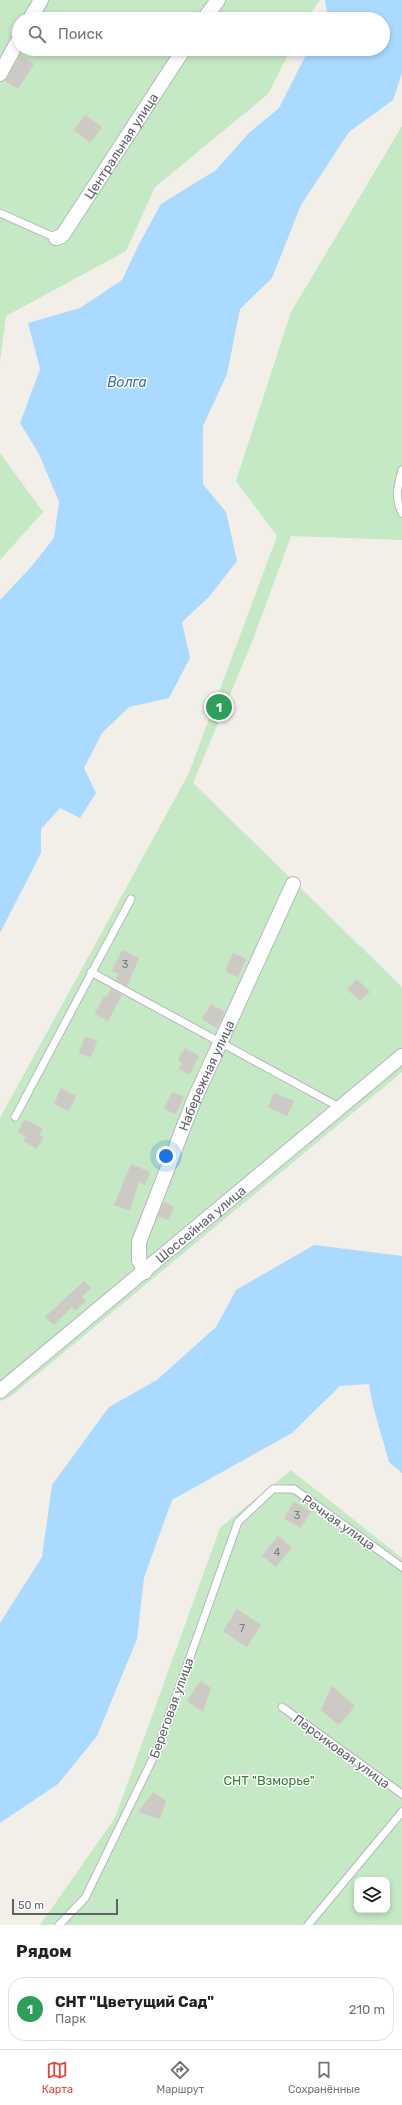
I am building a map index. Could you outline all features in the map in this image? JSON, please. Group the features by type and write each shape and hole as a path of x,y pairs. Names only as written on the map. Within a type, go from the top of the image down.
{"street":[{"path":"34,12 41,0"},
{"path":"209,12 218,0"},
{"path":"0,74 12,52"},
{"name":"Центральная улица","path":"56,238 62,236 179,56"},
{"name":"Набережная улица","path":"145,1272 139,1260 139,1242 194,1100 293,884"},
{"name":"Шоссейная улица","path":"0,1391 145,1272 339,1107 402,1056"}],"lane":[{"path":"0,213 56,238"},
{"path":"402,470 396,492 402,513"},
{"path":"15,1117 131,898"},
{"path":"91,972 339,1107"},
{"name":"Речная улица","path":"273,1489 294,1489 402,1567"},
{"name":"Береговая улица","path":"59,1925 85,1898 157,1750 238,1522 273,1489"},
{"name":"Персиковая улица","path":"282,1707 402,1794"},
{"path":"308,1925 402,1812"}],"green space":[{"path":"0,0 320,0 311,12 12,12 12,56 287,56 268,94 155,187 126,251 6,316 0,361"},
{"path":"402,126 402,540 291,536 252,642 193,783 402,987 402,1072 10,1397 0,1401 0,1118 189,773 277,536 236,481 291,312"},
{"path":"0,453 43,512 0,560"},
{"name":"СНТ \"Взморье\"","path":"291,1470 402,1558 402,1925 40,1925 115,1818 220,1528"}],"water":[{"name":"Волга","path":"325,0 402,0 402,73 393,100 349,132 301,205 272,278 240,309 227,374 203,426 203,484 226,512 237,561 209,597 182,622 190,658 169,698 129,707 102,733 84,768 96,793 80,818 60,808 41,829 41,853 0,933 0,600 31,567 54,538 59,502 39,454 20,423 40,369 28,323 80,308 122,280 139,244 161,204 216,170 249,133 279,108 305,56 390,56 390,12 327,12"},
{"path":"314,1245 402,1256 402,1473 389,1462 373,1406 369,1384 340,1386 292,1433 172,1500 144,1578 137,1639 97,1736 58,1784 0,1823 0,1623 42,1557 52,1485 109,1407 157,1380 216,1327 236,1290"}],"building":[{"path":"19,56 34,64 18,89 5,81"},
{"path":"85,115 102,127 90,143 74,130"},
{"path":"122,950 139,958 127,986 116,980 118,974 112,971"},
{"path":"233,953 246,959 238,977 225,971"},
{"path":"357,979 370,992 360,1001 347,989"},
{"path":"111,989 122,995 108,1021 95,1014 104,996 107,997"},
{"path":"211,1004 225,1012 217,1028 202,1019"},
{"path":"85,1037 97,1041 91,1057 79,1053"},
{"path":"185,1048 199,1056 189,1075 179,1069 182,1063 178,1060"},
{"path":"61,1088 76,1096 69,1111 54,1104"},
{"path":"172,1092 184,1097 176,1114 164,1109"},
{"path":"274,1093 294,1101 287,1116 268,1107"},
{"path":"25,1119 43,1129 39,1135 43,1137 37,1149 24,1141 26,1137 18,1132"},
{"path":"131,1164 150,1172 145,1185 139,1182 130,1210 114,1205"},
{"path":"164,1202 174,1207 168,1220 158,1216"},
{"path":"84,1281 91,1288 82,1297 86,1301 75,1311 72,1307 54,1325 45,1317"},
{"path":"294,1502 311,1511 301,1528 284,1519"},
{"path":"278,1536 292,1547 276,1567 262,1556"},
{"path":"237,1609 261,1625 247,1647 223,1631"},
{"path":"200,1681 211,1688 203,1712 187,1701"},
{"path":"332,1686 355,1706 339,1725 321,1710"},
{"path":"153,1792 166,1801 160,1819 138,1812"}],"place":[{"name":"СНТ \"Цветущий Сад\"","path":"219,707"}]}
